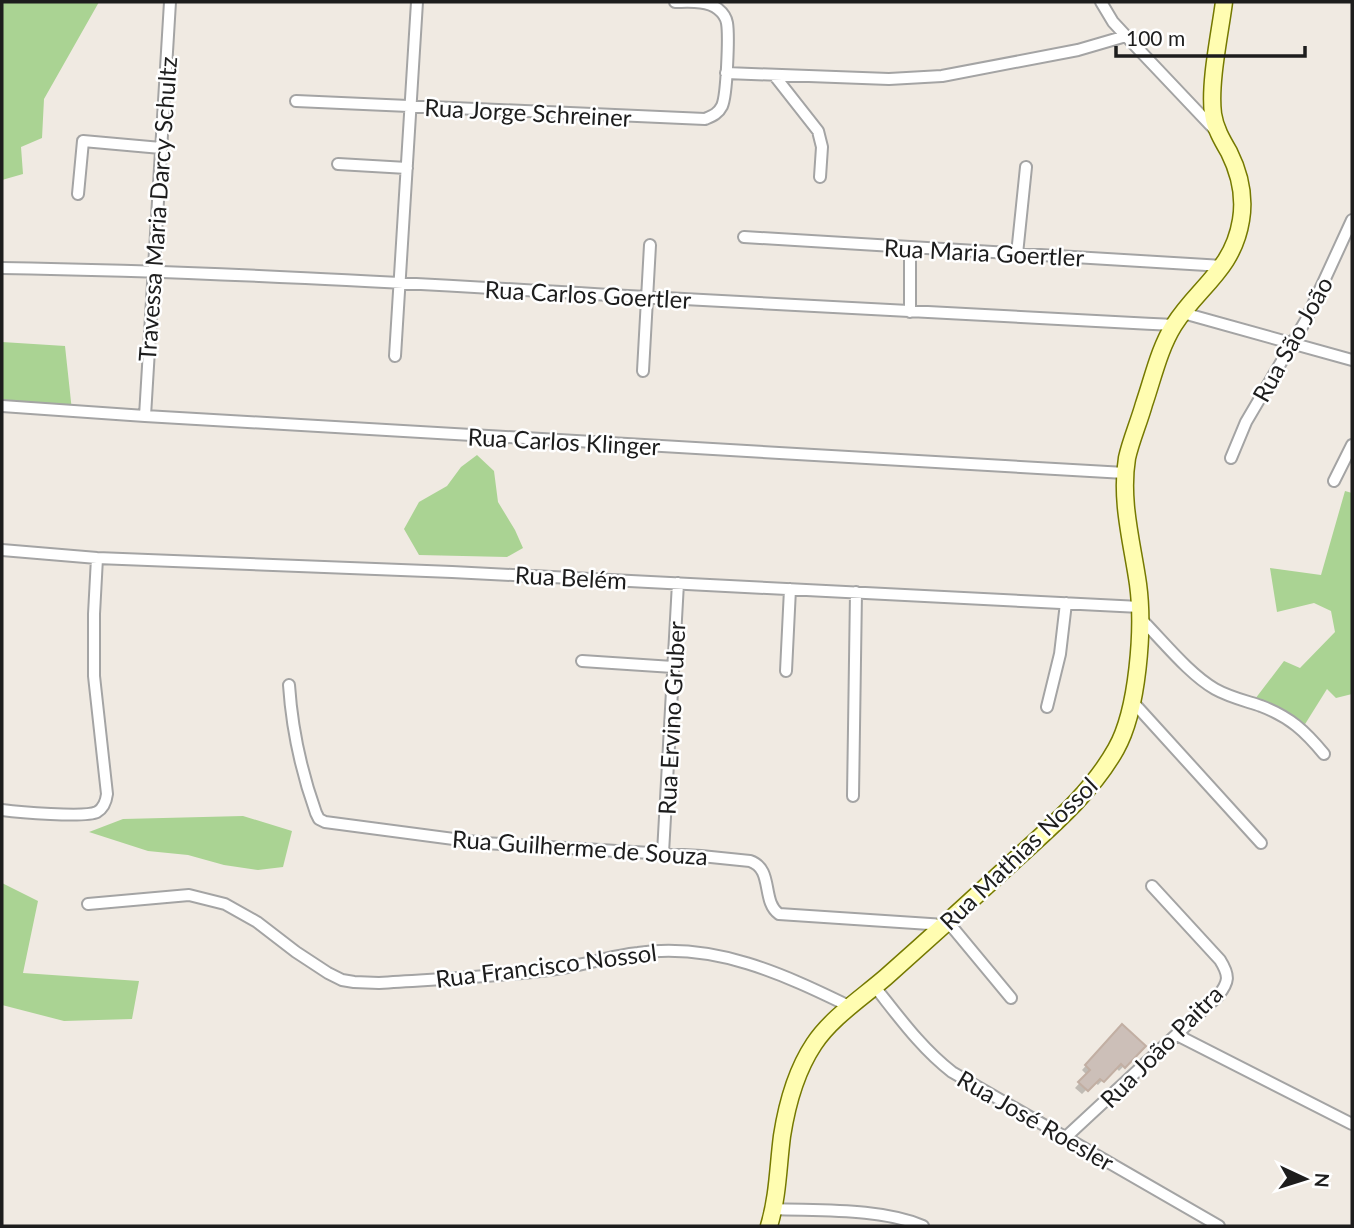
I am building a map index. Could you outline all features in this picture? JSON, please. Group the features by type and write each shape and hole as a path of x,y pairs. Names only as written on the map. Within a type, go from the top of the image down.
{"street":[{"name":"Travessa Maria Darcy Schultz","path":"145,416 170,2"},
{"path":"395,356 417,2"},
{"name":"Rua Jorge Schreiner","path":"296,101 705,119 717,114 721,108 726,73 725,16 713,5 675,2"},
{"path":"1101,2 1113,22 1218,132"},
{"name":"Rua Mathias Nossol","path":"768,1226 778,1189 786,1116 798,1075 821,1034 1049,828 1090,785 1117,749 1124,733 1138,660 1141,613 1125,504 1128,455 1163,348 1179,319 1231,253 1237,238 1243,201 1242,185 1213,115 1212,93 1224,2"},
{"path":"726,73 889,79 942,76 1078,50 1126,36"},
{"path":"774,75 818,131 822,147 820,177"},
{"path":"78,194 83,141 161,148"},
{"path":"338,164 407,168"},
{"path":"1017,254 1026,167"},
{"name":"Rua São João","path":"1231,458 1246,422 1293,344 1317,297 1352,220"},
{"name":"Rua Maria Goertler","path":"744,237 1223,266"},
{"path":"643,370 650,245"},
{"path":"910,247 910,312"},
{"name":"Rua Carlos Goertler","path":"2,268 153,271 910,312 1179,319 1352,360"},
{"name":"Rua Carlos Klinger","path":"2,406 1125,473"},
{"path":"1334,481 1352,445"},
{"name":"Rua Belém","path":"2,550 97,558 452,572 1066,603 1141,613"},
{"path":"2,810 91,814 99,811 105,804 107,794 94,676 97,558"},
{"name":"Rua Ervino Gruber","path":"663,853 678,583"},
{"path":"786,671 790,589"},
{"path":"853,796 856,592"},
{"path":"1047,707 1061,647 1066,603"},
{"path":"1141,613 1203,680 1231,696 1290,720 1302,729 1324,754"},
{"path":"582,661 673,667"},
{"name":"Rua Guilherme de Souza","path":"289,685 291,718 297,749 316,813 319,819 326,822 484,843 732,859 755,863 762,869 770,904 779,914 946,923"},
{"path":"1132,701 1261,843"},
{"name":"Rua João Paitra","path":"1066,1138 1218,996 1228,979 1220,960 1152,886"},
{"name":"Rua Francisco Nossol","path":"88,904 188,895 225,904 257,922 328,974 354,982 379,983 547,970 637,953 676,951 745,962 765,968 851,1007"},
{"path":"946,923 1011,998"},
{"name":"Rua José Roesler","path":"875,987 918,1040 952,1072 1219,1226"},
{"path":"1177,1035 1352,1124"},
{"path":"774,1209 861,1213 923,1226"}],"green space":[{"path":"2,2 99,2 44,99 42,138 21,147 23,174 2,180"},
{"path":"2,342 65,346 72,411 2,406"},
{"path":"477,455 494,471 498,502 523,548 507,557 419,555 404,529 419,502 447,486 461,467"},
{"path":"1345,491 1352,493 1352,694 1336,698 1327,689 1302,729 1252,703 1284,661 1300,668 1335,632 1331,611 1314,603 1277,612 1270,568 1321,575"},
{"path":"243,816 292,831 283,867 258,870 224,865 188,855 148,851 89,832 123,819"},
{"path":"2,883 38,901 23,973 139,981 132,1019 64,1021 2,1005"}],"building":[{"path":"1122,1024 1146,1046 1125,1068 1121,1064 1104,1082 1100,1079 1088,1091 1078,1082 1090,1070 1085,1065"}]}
